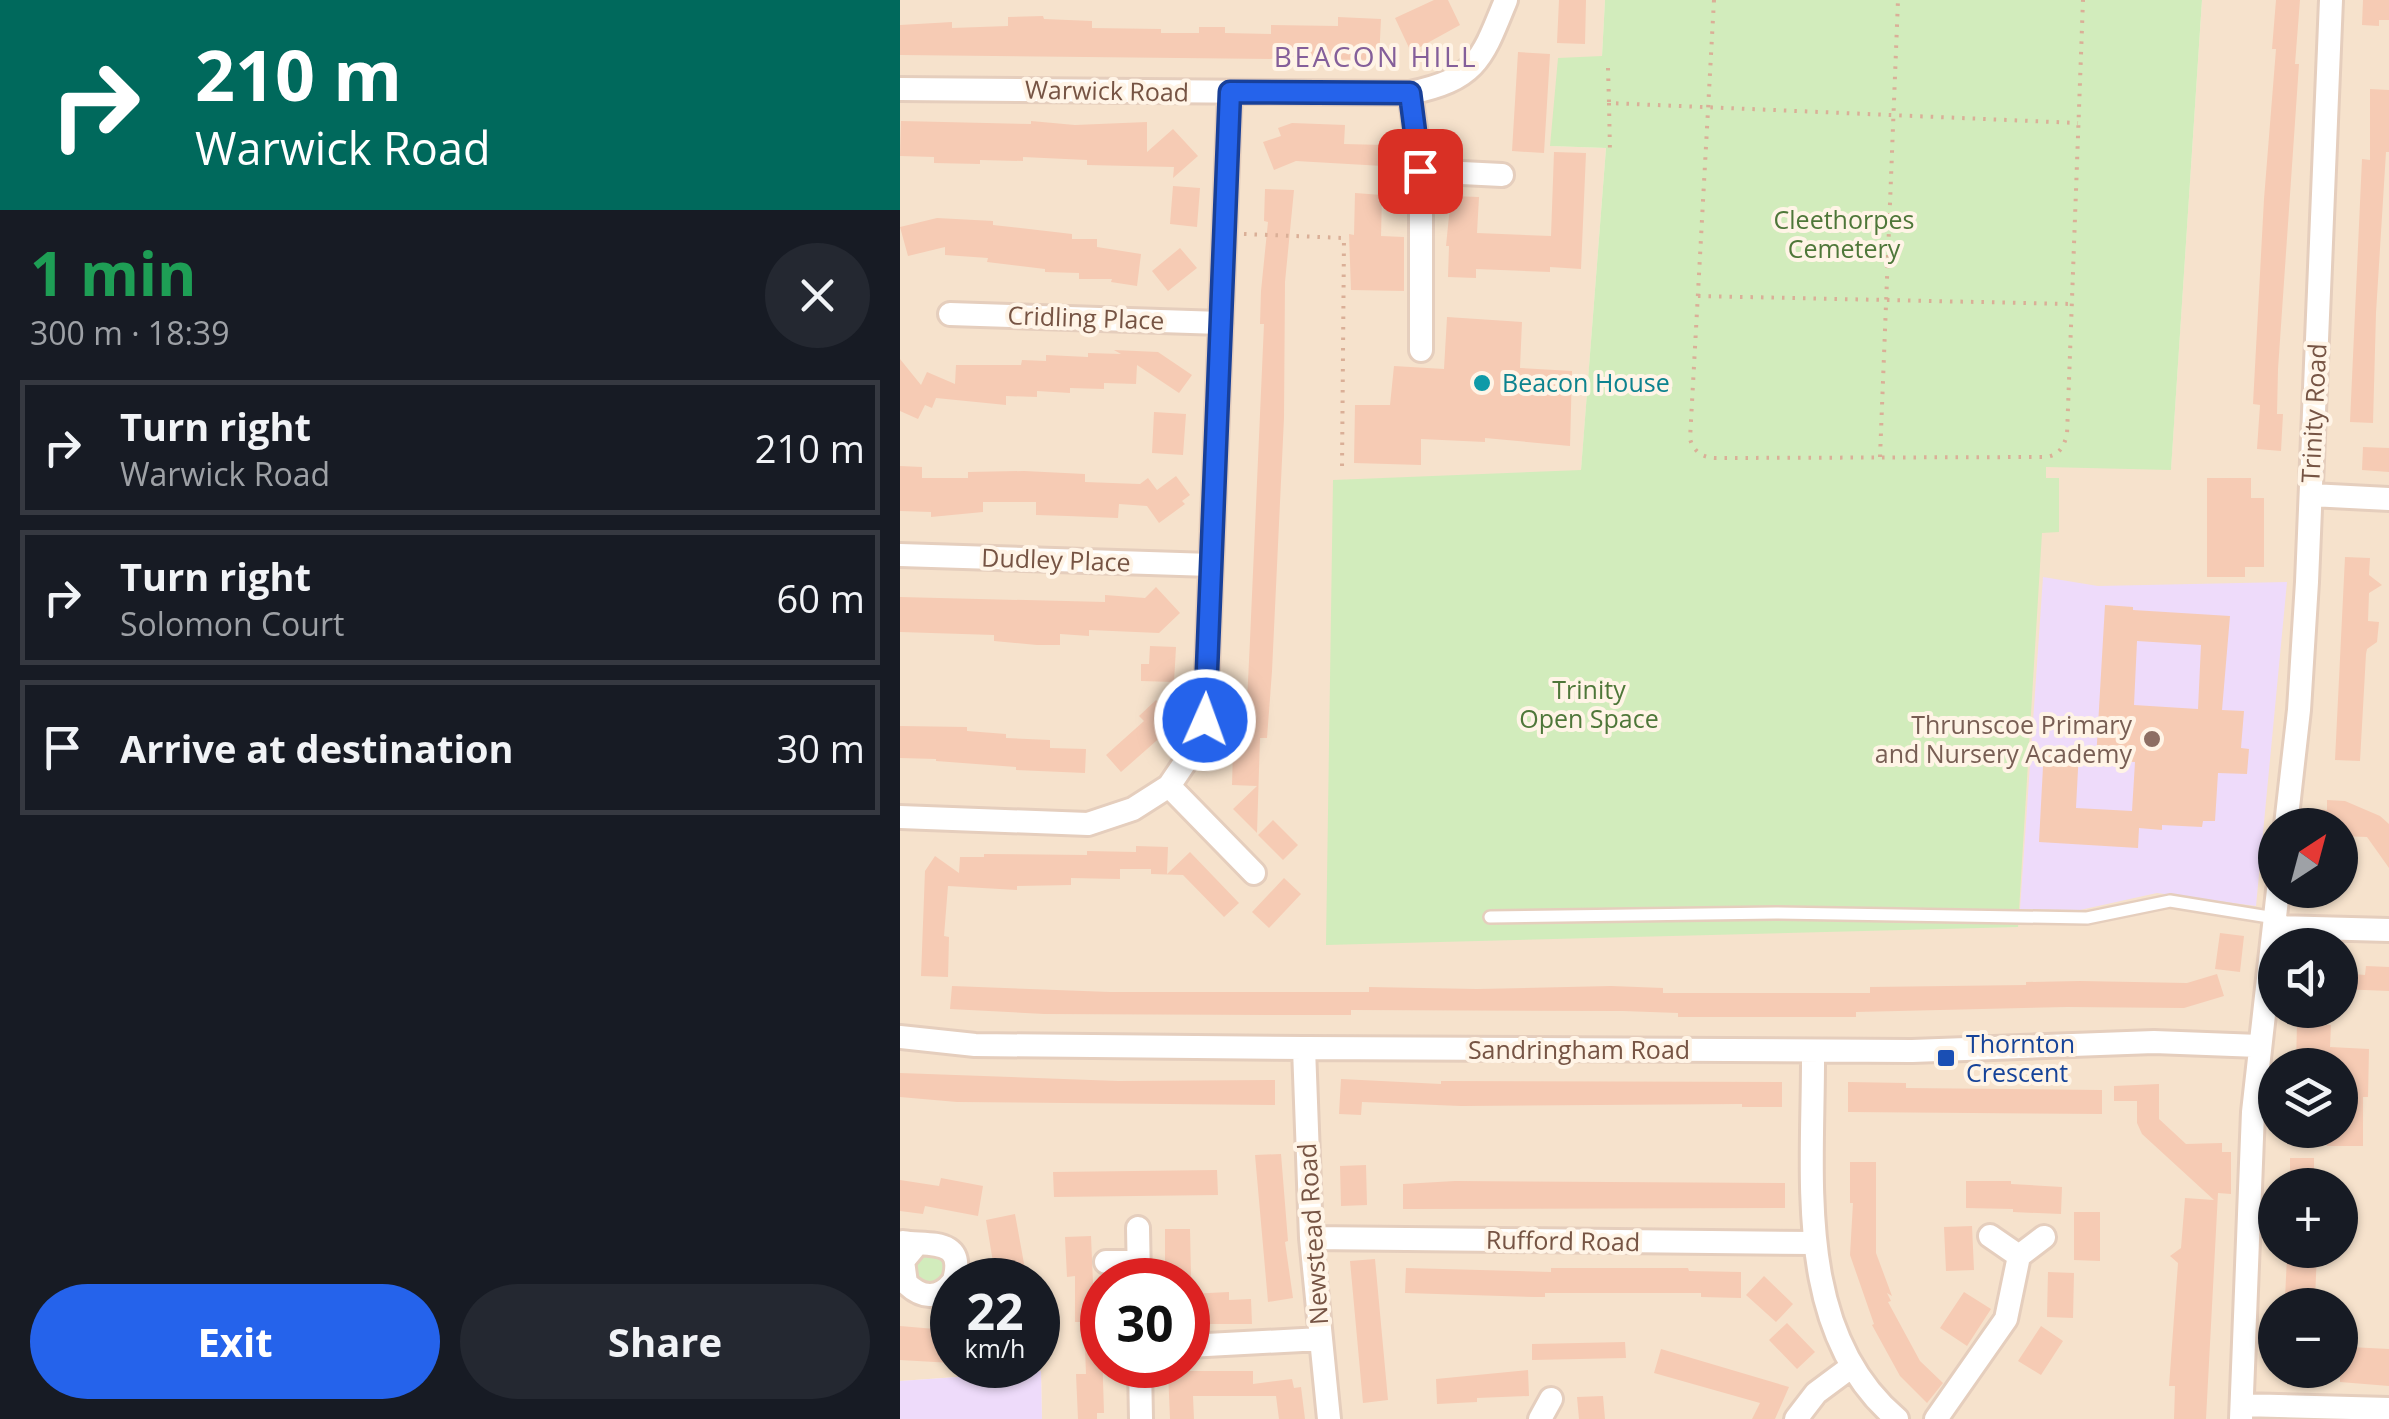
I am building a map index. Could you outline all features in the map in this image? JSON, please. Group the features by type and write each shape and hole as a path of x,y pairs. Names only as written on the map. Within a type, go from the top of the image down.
{"street":[{"name":"Warwick Road","path":"900,89 1410,93 1441,87 1463,76 1488,47 1506,0"},
{"name":"Trinity Road","path":"2288,808 2299,710 2311,495 2331,0"},
{"path":"900,817 1088,824 1133,809 1169,786 1192,752 1205,720 1230,92"},
{"path":"1410,93 1420,171 1421,350"},
{"path":"1420,171 1502,175"},
{"name":"Cridling Place","path":"950,314 1221,323"},
{"path":"2311,495 2389,498"},
{"name":"Dudley Place","path":"900,555 1211,565"},
{"path":"1169,786 1254,873"},
{"path":"2276,908 2259,1046 2241,1412 2389,1409"},
{"path":"2274,923 2389,930"},
{"name":"Sandringham Road","path":"900,1038 975,1045 1304,1048 1912,1051 2154,1042 2259,1046"},
{"name":"Newstead Road","path":"1304,1048 1311,1238 1329,1419"},
{"path":"1813,1050 1814,1243 1827,1304 1851,1367 1879,1404 1897,1419"},
{"path":"1138,1228 1138,1258"},
{"path":"1990,1236 2020,1256"},
{"path":"1936,1419 2006,1319 2020,1256 2044,1237"},
{"name":"Rufford Road","path":"1311,1238 1814,1243"},
{"path":"930,1296 906,1283 903,1261 909,1243 940,1244 954,1258"},
{"path":"1210,1345 1320,1339"},
{"path":"1796,1419 1816,1394 1851,1367"},
{"path":"1140,1388 1141,1419"}],"lane":[{"path":"1490,917 1792,913 2087,918 2170,902 2274,923"}],"path":[{"path":"1714,0 1690,439 1705,458 2055,456 2064,447 2083,0"},
{"path":"1880,458 1898,0"},
{"path":"1608,68 1610,153"},
{"path":"1609,103 2078,124"},
{"path":"1224,232 1344,238 1342,468"},
{"path":"1698,296 2072,304"}],"shaded area":[{"path":"900,0 1605,0 1602,57 1551,146 1606,148 1581,471 2030,657 2046,466 2171,469 2202,0 2389,0 2389,1419 1042,1419 1041,1388 1060,1388 1060,1258 930,1258 930,1379 900,1381"},
{"name":"Thrunscoe Primary and Nursery Academy","path":"2043,577 2098,586 2287,582 2265,808 2258,808 2256,906 2157,893 2080,910 2020,909"},
{"path":"930,1379 930,1388 1041,1388 1042,1419 900,1419 900,1381"}],"green space":[{"path":"1605,0 2202,0 2171,470 2046,467 2046,478 2059,478 2059,532 2042,533 2018,927 1326,945 1333,480 1581,470 1606,148 1550,146 1558,58 1602,56"},
{"path":"923,1253 944,1258 930,1258 927,1286 915,1278 913,1264"}],"building":[{"path":"1434,0 1448,0 1460,25 1411,52 1395,18"},
{"path":"1559,0 1586,0 1585,44 1557,43"},
{"path":"2276,0 2300,0 2278,369 2277,414 2283,414 2281,451 2257,449 2260,405 2253,404"},
{"path":"2363,0 2389,0 2389,20 2379,20 2379,26 2362,25"},
{"path":"1008,17 1092,21 1092,28 1199,33 1199,27 1225,27 1225,33 1271,34 1271,25 1338,26 1338,17 1381,19 1379,60 900,55 900,25 952,22 952,28 1008,26"},
{"path":"1518,52 1550,54 1544,153 1512,151"},
{"path":"2370,89 2389,90 2373,423 2350,422 2362,159 2370,160"},
{"path":"901,121 1075,125 1147,122 1147,152 1173,129 1198,156 1173,178 1174,167 1087,165 1087,160 1023,157 1023,161 980,160 980,164 934,163 934,157 900,156"},
{"path":"1292,123 1345,125 1344,144 1384,145 1383,166 1296,161 1274,170 1263,142 1281,136 1278,128"},
{"path":"1554,152 1586,153 1581,269 1476,269 1476,278 1448,277 1446,246 1451,196 1479,197 1477,233 1551,236"},
{"path":"1173,186 1200,188 1197,227 1170,224"},
{"path":"1265,189 1294,190 1285,282 1284,418 1272,671 1267,738 1260,738 1257,833 1233,809 1257,786 1232,785 1241,702 1247,702 1264,324 1260,324 1261,291 1268,222 1264,221"},
{"path":"1355,193 1382,195 1381,236 1404,237 1404,291 1351,290 1349,234 1354,235"},
{"path":"937,218 993,221 993,225 1072,234 1072,239 1097,239 1097,247 1141,254 1137,286 1111,282 1112,279 1079,279 1079,273 1045,272 987,262 988,258 945,255 945,247 908,256 900,227"},
{"path":"1180,248 1197,268 1168,291 1152,271"},
{"name":"Beacon House","path":"1447,317 1522,322 1520,368 1572,371 1570,446 1485,438 1485,442 1421,439 1421,465 1354,463 1355,405 1390,405 1394,366 1444,369"},
{"path":"1114,350 1158,352 1192,375 1179,393 1137,365 1136,384 1104,383 1104,389 1070,388 1070,393 1037,391 1037,397 1006,396 1006,405 936,398 932,408 925,405 918,419 900,411 900,359 921,385 927,372 955,384 956,365 1021,365 1022,360 1046,361 1046,355 1121,354"},
{"path":"1154,412 1186,414 1183,455 1152,453"},
{"path":"2363,447 2389,448 2389,472 2362,470"},
{"path":"900,466 922,467 922,478 968,478 968,472 1024,471 1085,474 1085,482 1140,484 1148,478 1157,490 1176,476 1190,495 1182,501 1185,504 1159,523 1147,506 1119,504 1118,518 1036,515 1036,502 983,502 983,512 931,517 931,512 900,511"},
{"path":"2207,478 2251,478 2251,498 2264,498 2264,567 2245,567 2245,577 2207,577"},
{"path":"2345,557 2370,558 2369,575 2382,585 2369,593 2368,621 2379,622 2377,642 2366,654 2360,761 2335,760"},
{"path":"1156,587 1180,613 1159,633 1089,630 1089,636 1060,634 1060,645 1037,645 994,641 994,635 900,632 900,597 1105,602 1105,595 1145,598"},
{"name":"Thrunscoe Primary and Nursery Academy","path":"2105,605 2230,616 2222,710 2244,711 2241,748 2249,749 2247,774 2218,773 2215,821 2203,821 2202,827 2139,828 2138,848 2039,842 2044,748 2079,750 2076,808 2132,811 2135,762 2096,760","holes":["2137,641 2201,645 2198,709 2134,705"]},
{"path":"1150,646 1176,647 1174,682 1141,681 1141,664 1149,664"},
{"path":"1156,700 1171,717 1167,721 1172,727 1121,772 1106,755 1144,721 1139,716"},
{"path":"900,726 967,727 967,731 1006,734 1006,738 1050,740 1050,748 1086,749 1085,773 900,758"},
{"path":"2327,800 2345,801 2389,824 2389,868 2367,837 2358,837 2358,808 2327,808"},
{"path":"1273,820 1298,845 1283,860 1258,835"},
{"path":"1136,846 1168,847 1167,874 1190,852 1239,903 1224,917 1183,875 1151,874 1151,869 1120,869 1120,879 1071,878 1071,885 1017,886 1017,890 948,886 944,936 949,937 948,977 921,976 925,871 935,856 959,873 960,857 1136,852"},
{"path":"1284,878 1301,894 1269,928 1252,912"},
{"path":"2220,933 2244,936 2240,972 2215,969"},
{"path":"2366,966 2389,967 2389,991 2358,990 2358,974 2365,975"},
{"path":"2217,974 2224,996 2184,1008 1856,1012 1856,1017 1678,1017 1678,1013 1623,1011 1044,1014 950,1009 952,986 1110,992 1369,992 1369,987 1611,986 1663,988 1663,993 1870,993 1870,987 2026,982 2187,983"},
{"path":"2297,1028 2331,1028 2330,1047 2350,1048 2296,1048"},
{"path":"2358,1048 2369,1049 2368,1097 2363,1097 2363,1146 2358,1146"},
{"path":"900,1073 1118,1081 1275,1080 1275,1105 957,1102 900,1097"},
{"path":"1341,1079 1441,1084 1782,1082 1782,1107 1362,1102 1361,1115 1339,1114"},
{"path":"1848,1082 1906,1083 1906,1088 2102,1090 2102,1114 1848,1112"},
{"path":"2159,1084 2159,1119 2186,1144 2222,1143 2222,1152 2231,1152 2231,1194 2218,1193 2206,1419 2174,1419 2175,1386 2169,1386 2178,1263 2170,1256 2181,1248 2185,1198 2214,1200 2142,1134 2137,1123 2137,1101 2114,1101 2114,1086"},
{"path":"1281,1154 1288,1241 1285,1242 1293,1298 1268,1302 1255,1155"},
{"path":"2290,1158 2314,1158 2314,1168 2290,1168"},
{"path":"1850,1162 1876,1162 1876,1253 1892,1296 1887,1293 1891,1301 1888,1302 1920,1361 1943,1383 1927,1403 1900,1376 1872,1325 1850,1255"},
{"path":"1366,1165 1367,1205 1341,1206 1340,1166"},
{"path":"1217,1170 1218,1195 1054,1197 1053,1172"},
{"path":"941,1178 983,1186 978,1216 925,1206 923,1214 900,1211 900,1180 939,1186"},
{"path":"1966,1181 2062,1187 2061,1214 1966,1208"},
{"path":"1785,1183 1785,1208 1403,1209 1403,1184"},
{"path":"2074,1212 2100,1212 2100,1261 2074,1260"},
{"path":"1015,1214 1023,1258 992,1258 986,1220"},
{"path":"1972,1226 1974,1270 1946,1271 1944,1227"},
{"path":"1165,1229 1190,1229 1191,1258 1165,1258"},
{"path":"1091,1236 1092,1258 1080,1258 1080,1322 1075,1322 1075,1276 1067,1277 1065,1237"},
{"path":"1375,1259 1388,1400 1363,1403 1350,1261"},
{"path":"1406,1268 1551,1272 1551,1268 1688,1268 1741,1272 1741,1298 1701,1297 1701,1293 1545,1293 1545,1297 1535,1297 1405,1293"},
{"path":"2286,1268 2316,1268 2315,1288 2286,1288"},
{"path":"2048,1272 2074,1273 2073,1318 2047,1317"},
{"path":"1764,1276 1793,1304 1776,1322 1746,1295"},
{"path":"1229,1292 1229,1300 1251,1299 1252,1324 1210,1324 1210,1293"},
{"path":"1964,1292 1991,1309 1967,1346 1940,1328"},
{"path":"1787,1323 1815,1352 1797,1369 1769,1340"},
{"path":"900,1326 930,1329 930,1362 900,1360"},
{"path":"2041,1326 2063,1341 2041,1375 2018,1361"},
{"path":"1625,1342 1626,1358 1532,1360 1532,1344"},
{"path":"2358,1347 2389,1349 2389,1386 2358,1383"},
{"path":"1661,1349 1789,1387 1775,1419 1752,1419 1760,1403 1654,1373"},
{"path":"1528,1370 1529,1396 1437,1404 1436,1379"},
{"path":"1210,1371 1253,1371 1253,1384 1292,1379 1294,1388 1301,1387 1305,1419 1279,1419 1276,1396 1193,1396 1194,1419 1170,1419 1169,1388 1210,1388"},
{"path":"1076,1374 1080,1374 1080,1388 1103,1388 1104,1413 1097,1413 1097,1419 1078,1419"},
{"path":"1603,1396 1605,1419 1579,1419 1577,1397"}],"place":[{"name":"Beacon House","path":"1482,383"},
{"name":"Thrunscoe Primary and Nursery Academy","path":"2152,739"},
{"name":"Thornton Crescent","path":"1946,1058"}],"district":[{"name":"BEACON HILL","path":"1376,57"}],"route":[{"path":"1205,720 1230,92 1410,93 1420,171"}],"park label":[{"name":"Cleethorpes Cemetery","path":"1844,234"},
{"name":"Trinity Open Space","path":"1589,704"}]}
